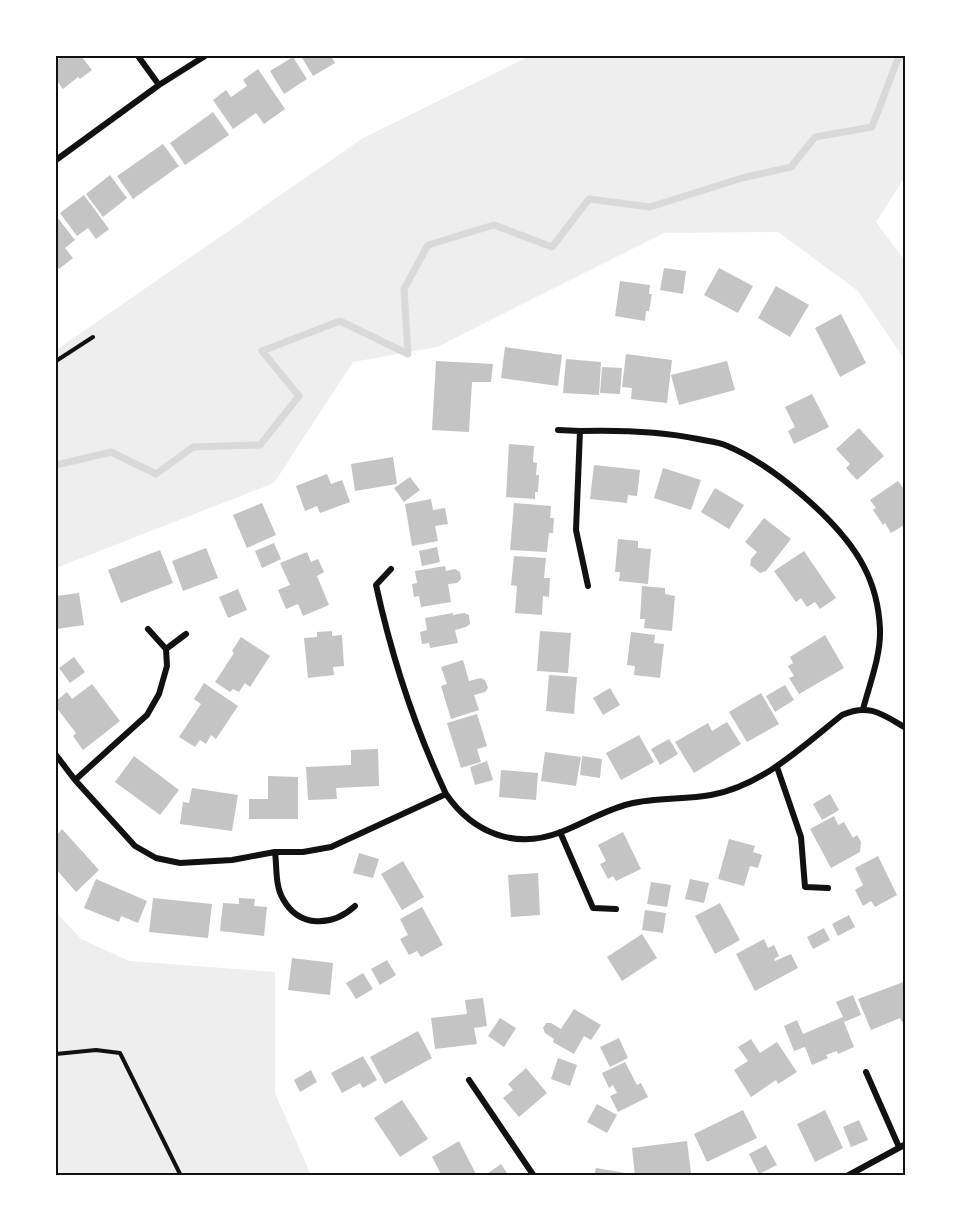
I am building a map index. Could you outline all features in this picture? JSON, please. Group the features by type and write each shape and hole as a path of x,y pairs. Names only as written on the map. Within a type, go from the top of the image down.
{"street":[{"path":"138,56 159,85"},
{"path":"56,160 159,85 206,56"},
{"path":"558,430 655,433 724,445 773,474 822,514 864,566 876,598 879,616 879,647 863,709"},
{"path":"580,431 576,530 588,586"},
{"path":"391,569 376,585 387,632 416,723 446,794 470,821 500,836 531,839 560,832 627,804 709,795 733,789 777,767 842,715 852,710 880,712 906,728"},
{"path":"75,780 147,715 154,705 164,683 166,649 148,629"},
{"path":"166,649 186,634"},
{"path":"56,755 75,780 135,846 156,858 180,864 231,860 274,852 303,852 331,847 446,794"},
{"path":"777,767 801,837 805,887 828,888"},
{"path":"560,832 593,908 616,909"},
{"path":"274,852 278,886 282,898 299,916 311,921 329,921 340,918 355,906"},
{"path":"847,1176 902,1145 866,1072"},
{"path":"469,1080 534,1176"}],"path":[{"path":"56,361 93,337"},
{"path":"56,1054 96,1050 120,1053 181,1176"}],"shaded area":[{"path":"530,56 905,56 905,177 876,222 905,261 905,360 858,291 778,232 664,233 437,347 353,362 274,483 56,568 56,350 363,138"},
{"path":"56,912 81,939 129,961 275,972 275,1093 311,1175 56,1175"}],"building":[{"path":"63,56 81,56 92,70 80,79 78,77 63,89 56,79 56,61"},
{"path":"301,56 331,56 335,63 313,76"},
{"path":"293,57 307,79 284,94 270,71"},
{"path":"258,69 285,109 264,124 256,113 233,129 213,100 226,90 231,97 247,86 243,80"},
{"path":"213,112 229,135 185,165 170,143"},
{"path":"163,144 179,166 133,199 117,176"},
{"path":"110,175 127,198 103,217 86,194"},
{"path":"84,195 109,229 96,239 88,228 77,236 60,213"},
{"path":"57,217 75,240 65,248 73,258 59,269 56,264"},
{"path":"664,268 686,271 683,294 660,290"},
{"path":"719,268 753,286 738,313 704,295"},
{"path":"620,281 650,285 649,294 652,294 645,321 615,316"},
{"path":"776,286 809,305 790,337 758,318"},
{"path":"841,314 866,363 840,377 815,328"},
{"path":"505,347 562,355 558,386 501,378"},
{"path":"626,354 672,360 667,403 631,399 632,388 622,387"},
{"path":"566,359 601,362 599,395 563,393"},
{"path":"436,361 493,364 491,382 472,382 469,432 432,430"},
{"path":"727,361 735,390 679,405 671,375"},
{"path":"602,367 622,368 620,394 600,393"},
{"path":"812,394 829,427 794,444 788,431 795,427 785,407"},
{"path":"859,428 884,456 857,480 846,468 850,464 836,449"},
{"path":"509,444 534,446 533,462 537,463 536,475 539,475 538,492 535,492 535,499 506,497"},
{"path":"393,457 397,484 355,491 351,464"},
{"path":"594,465 640,470 637,496 628,495 627,503 590,499"},
{"path":"663,468 701,480 691,510 654,498"},
{"path":"327,474 331,484 342,480 350,502 320,513 317,506 305,511 296,486"},
{"path":"410,477 420,490 404,502 394,488"},
{"path":"898,481 906,492 906,524 891,533 873,510 876,508 870,500"},
{"path":"715,488 744,505 729,529 701,512"},
{"path":"431,499 433,510 445,508 448,524 435,526 438,541 412,546 405,504"},
{"path":"262,503 276,535 247,548 233,515"},
{"path":"514,503 551,506 550,518 554,518 553,533 549,533 547,552 510,550"},
{"path":"764,518 791,539 766,571 760,573 750,565 751,559 757,552 745,542"},
{"path":"618,539 638,541 638,548 651,549 648,584 619,581 620,572 615,572"},
{"path":"274,543 281,559 262,568 255,551"},
{"path":"437,547 440,562 422,566 419,551"},
{"path":"206,548 218,578 183,591 172,561"},
{"path":"160,550 173,583 121,603 108,570"},
{"path":"804,551 836,598 820,609 815,602 807,607 801,598 796,602 774,571"},
{"path":"307,552 311,562 318,559 324,572 317,576 329,605 303,616 298,604 286,609 278,590 290,585 280,563"},
{"path":"514,556 546,558 544,578 550,578 549,597 543,596 542,615 515,613 517,586 511,585"},
{"path":"445,566 446,571 455,569 460,572 461,579 457,583 448,584 451,602 421,607 419,596 414,597 412,584 417,583 415,571"},
{"path":"642,586 665,588 665,594 675,596 672,631 644,628 645,619 640,619"},
{"path":"238,589 247,610 228,618 219,597"},
{"path":"79,593 84,625 56,629 56,596"},
{"path":"453,613 453,615 464,613 469,615 470,624 455,630 458,643 430,648 429,643 422,644 420,632 427,630 425,618"},
{"path":"332,631 332,636 342,635 344,666 333,667 334,675 308,678 304,638 317,637 317,632"},
{"path":"540,631 571,633 568,673 537,671"},
{"path":"631,632 655,635 654,643 664,644 660,678 634,675 635,666 627,665"},
{"path":"825,635 844,668 799,694 789,678 794,676 788,666 793,663 790,657"},
{"path":"241,637 270,656 250,687 245,683 239,692 233,689 230,692 215,682 234,653 232,651"},
{"path":"74,657 85,672 70,683 59,668"},
{"path":"463,660 469,681 481,678 485,680 488,688 485,692 474,695 479,710 451,719 441,686 447,684 441,667"},
{"path":"549,675 577,677 574,714 546,711"},
{"path":"204,683 238,706 216,739 211,735 206,744 200,740 195,747 179,737 201,704 194,699"},
{"path":"92,684 120,721 83,750 73,736 76,733 56,707 56,701 67,692 72,699"},
{"path":"785,685 794,700 775,712 766,696"},
{"path":"610,688 620,705 603,715 593,698"},
{"path":"761,693 779,724 747,742 729,712"},
{"path":"477,714 487,746 477,749 481,762 461,768 447,723"},
{"path":"727,722 741,744 694,773 675,742 708,723 712,731"},
{"path":"639,735 654,762 621,780 606,753"},
{"path":"669,739 678,754 660,765 651,749"},
{"path":"378,749 379,786 336,788 337,799 308,800 306,767 351,765 351,750"},
{"path":"545,752 581,757 576,786 541,781"},
{"path":"134,756 179,790 160,815 115,782"},
{"path":"582,756 602,759 600,778 580,775"},
{"path":"487,761 493,780 475,785 470,767"},
{"path":"501,770 538,773 536,800 499,797"},
{"path":"268,776 298,777 298,819 249,819 249,799 268,799"},
{"path":"192,788 238,795 232,831 180,824 183,802 189,803"},
{"path":"830,794 839,810 822,820 813,804"},
{"path":"834,816 838,825 844,822 853,838 857,835 861,842 860,852 831,868 810,829"},
{"path":"62,829 99,870 76,892 56,869 56,836"},
{"path":"623,832 641,869 616,881 613,876 608,879 600,864 606,861 598,845"},
{"path":"729,839 755,846 753,852 762,855 758,868 750,866 744,886 718,879"},
{"path":"359,853 379,859 373,878 353,873"},
{"path":"878,856 897,895 875,907 871,901 863,906 855,890 863,885 855,868"},
{"path":"403,861 424,897 402,910 381,874"},
{"path":"538,873 540,915 511,917 508,875"},
{"path":"96,879 147,901 138,923 121,916 119,922 84,908"},
{"path":"690,879 709,883 704,903 685,899"},
{"path":"651,882 671,885 667,907 647,904"},
{"path":"153,898 212,904 208,938 149,932"},
{"path":"239,898 255,899 254,906 267,907 264,936 220,931 223,903 239,904"},
{"path":"720,903 740,940 715,954 695,916"},
{"path":"422,907 443,945 421,957 417,951 409,955 400,939 408,935 400,919"},
{"path":"645,910 666,913 663,933 642,930"},
{"path":"849,915 855,927 838,936 832,924"},
{"path":"824,928 830,940 813,949 807,937"},
{"path":"642,934 657,958 622,981 607,957"},
{"path":"764,939 768,948 774,945 779,956 774,959 775,961 791,954 798,968 755,991 736,954"},
{"path":"292,958 333,963 330,995 288,990"},
{"path":"387,960 396,975 380,985 371,969"},
{"path":"363,973 373,989 356,999 346,983"},
{"path":"906,981 906,1020 902,1022 900,1018 871,1030 858,999"},
{"path":"853,995 861,1015 844,1022 854,1047 838,1054 837,1051 826,1055 828,1058 812,1065 805,1047 794,1051 784,1026 797,1020 803,1034 843,1017 836,1002"},
{"path":"483,998 487,1026 474,1028 477,1044 435,1049 431,1018 467,1014 465,1000"},
{"path":"574,1009 601,1025 591,1040 584,1036 574,1054 553,1042 554,1039 545,1033 543,1028 546,1023 551,1023 561,1029"},
{"path":"500,1018 516,1028 504,1047 488,1036"},
{"path":"418,1031 432,1058 385,1084 370,1057"},
{"path":"619,1038 628,1058 610,1067 600,1047"},
{"path":"751,1039 760,1053 777,1042 797,1072 778,1084 776,1080 751,1097 734,1070 748,1061 738,1047"},
{"path":"363,1056 377,1080 363,1088 360,1083 342,1093 331,1073"},
{"path":"558,1058 577,1065 570,1086 551,1079"},
{"path":"625,1062 637,1085 641,1083 648,1097 618,1112 610,1096 617,1093 613,1085 609,1088 602,1073"},
{"path":"526,1068 547,1093 519,1117 503,1098 513,1090 508,1084"},
{"path":"311,1070 317,1082 300,1092 294,1080"},
{"path":"402,1100 428,1139 400,1157 374,1118"},
{"path":"597,1104 617,1115 607,1133 587,1122"},
{"path":"743,1110 757,1138 707,1162 694,1134"},
{"path":"825,1110 843,1148 815,1162 797,1124"},
{"path":"859,1120 868,1140 851,1147 843,1127"},
{"path":"459,1141 477,1176 442,1176 432,1157"},
{"path":"687,1141 691,1173 669,1176 635,1176 632,1148"},
{"path":"766,1145 777,1165 759,1174 749,1154"},
{"path":"501,1164 509,1176 484,1176"},
{"path":"596,1168 631,1174 631,1176 594,1176"}],"waterway":[{"path":"56,465 111,452 156,474 193,447 260,445 299,396 262,351 340,321 408,354 404,289 428,245 494,225 552,247 589,199 650,207 742,178 791,167 815,137 872,127 899,56"}]}
